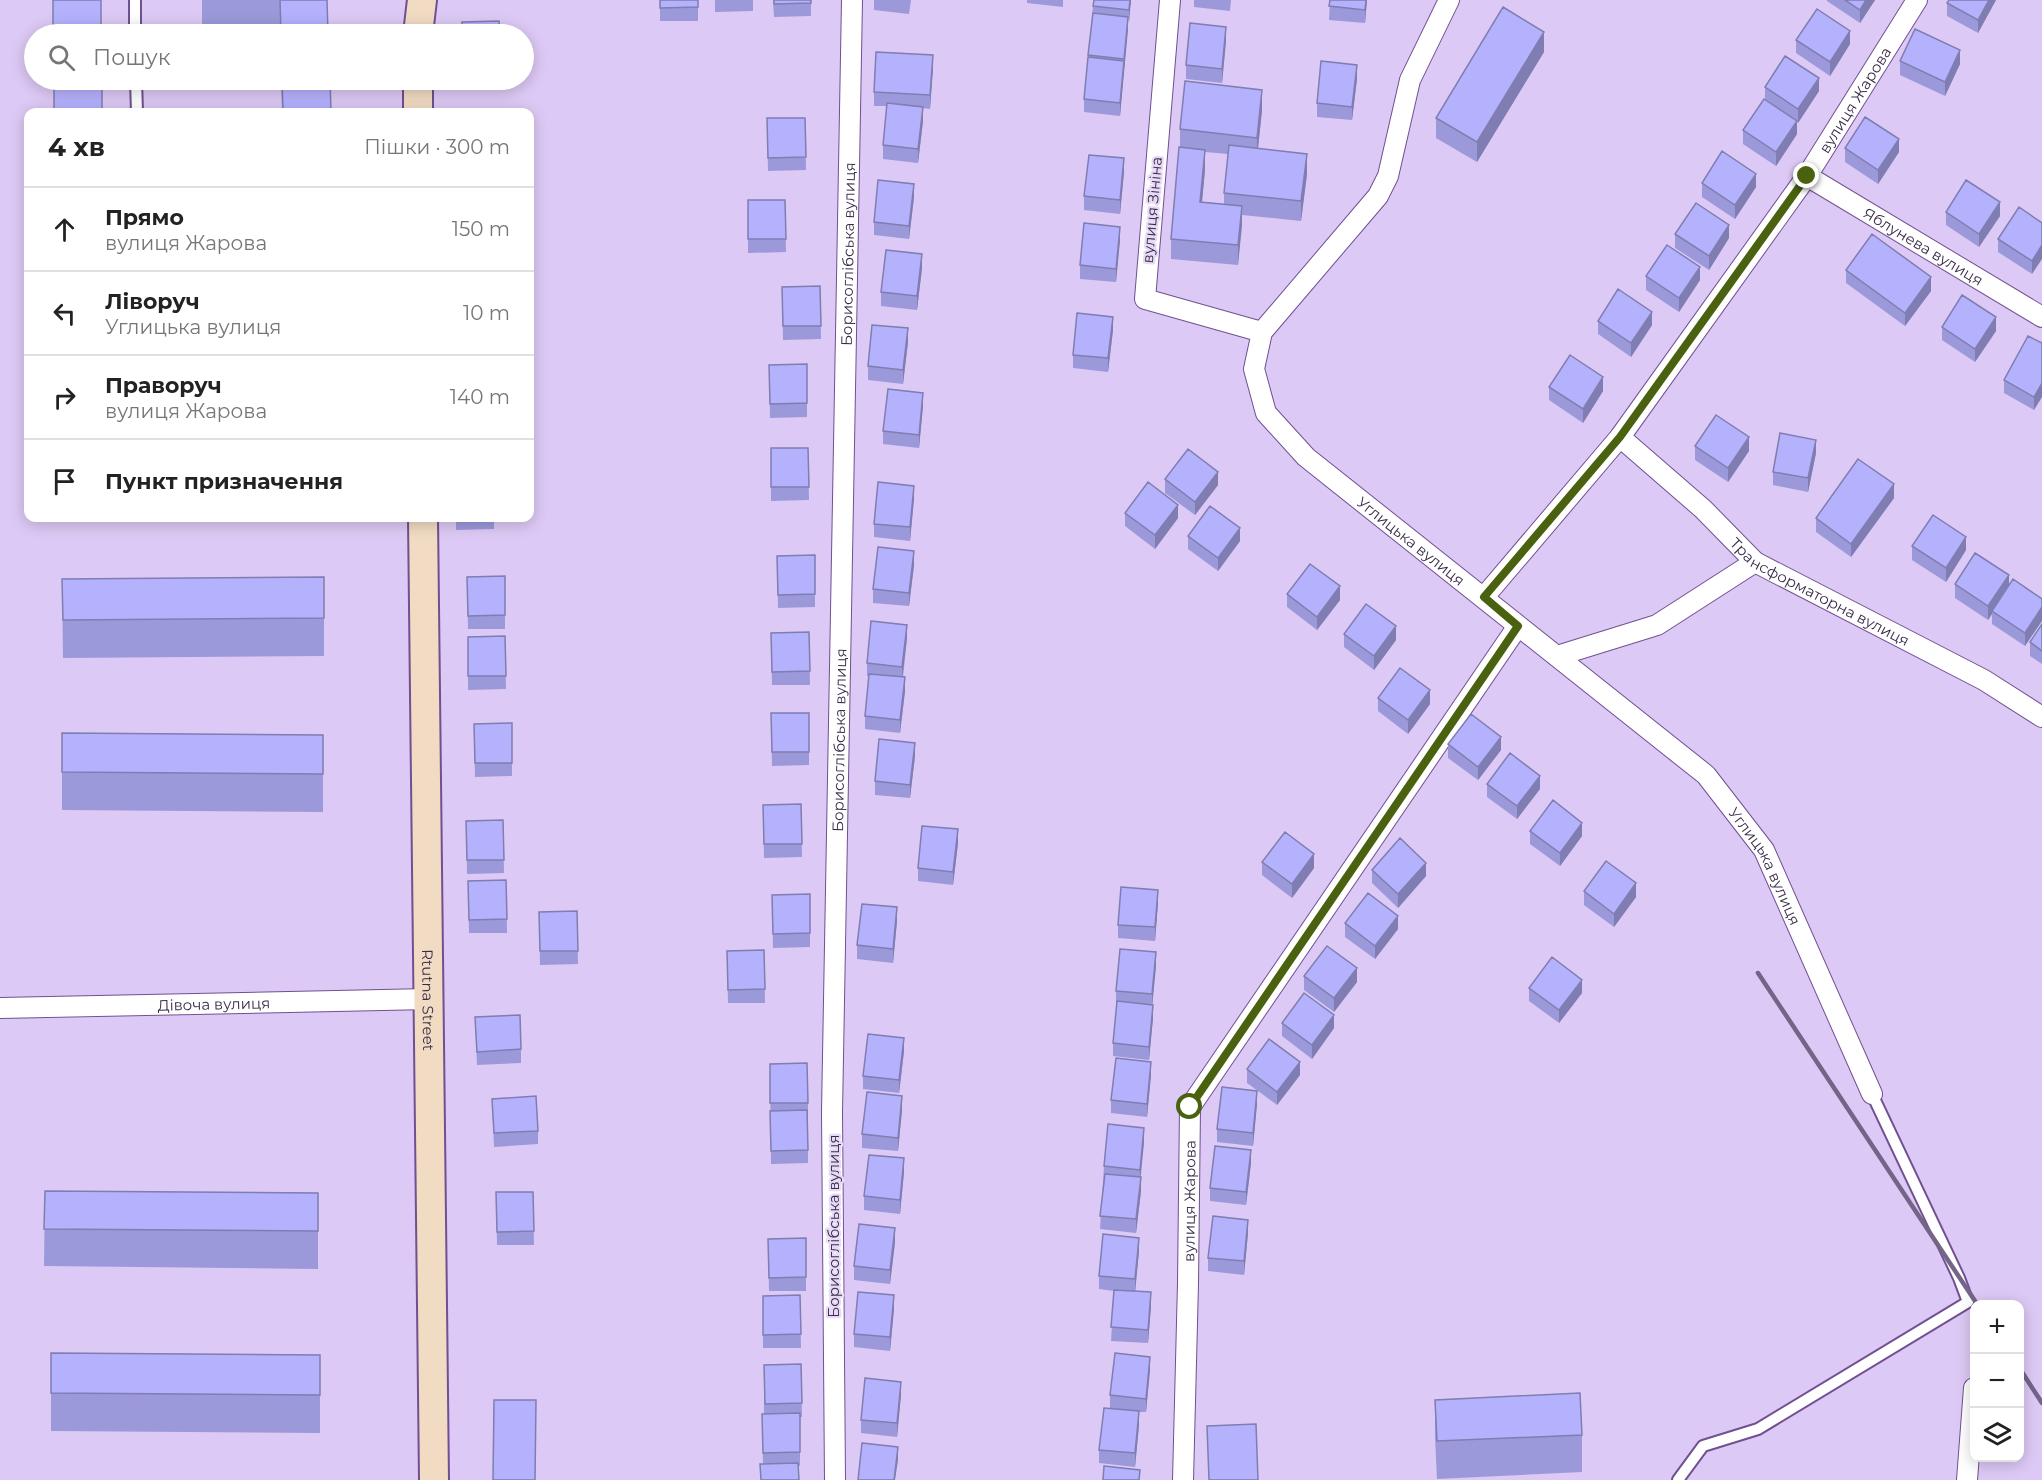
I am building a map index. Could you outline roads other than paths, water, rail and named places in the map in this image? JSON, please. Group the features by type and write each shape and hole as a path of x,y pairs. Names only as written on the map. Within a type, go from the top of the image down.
{"main road":[{"path":"419,24 422,0"},
{"path":"418,90 418,108"},
{"name":"Rtutna Street","path":"423,522 434,1480"}],"street":[{"name":"Борисоглібська вулиця","path":"835,1480 832,1112 852,0"},
{"name":"вулиця Зініна","path":"1170,0 1145,299 1262,332"},
{"name":"Углицька вулиця","path":"1449,0 1410,80 1388,176 1378,196 1262,332 1254,369 1266,413 1306,458 1706,775 1764,850 1872,1094"},
{"name":"вулиця Жарова","path":"1484,597 1620,437 1807,176 1917,0"},
{"name":"Яблунева вулиця","path":"1807,176 2042,317"},
{"name":"Трансформаторна вулиця","path":"1620,437 1703,509 1755,562 1984,680 2042,717"},
{"path":"1557,656 1658,625 1755,562"},
{"name":"вулиця Жарова","path":"1183,1480 1190,1107 1518,626"},
{"name":"Дівоча вулиця","path":"0,1008 429,999"},
{"path":"1967,1480 1972,1408"}],"lane":[{"path":"135,0 135,24"},
{"path":"136,90 137,108"},
{"path":"1678,1480 1703,1446 1758,1429 1968,1302 1959,1278 1872,1094"}],"railway":[{"path":"1758,973 1974,1300"},
{"path":"2024,1375 2042,1403"}]}
